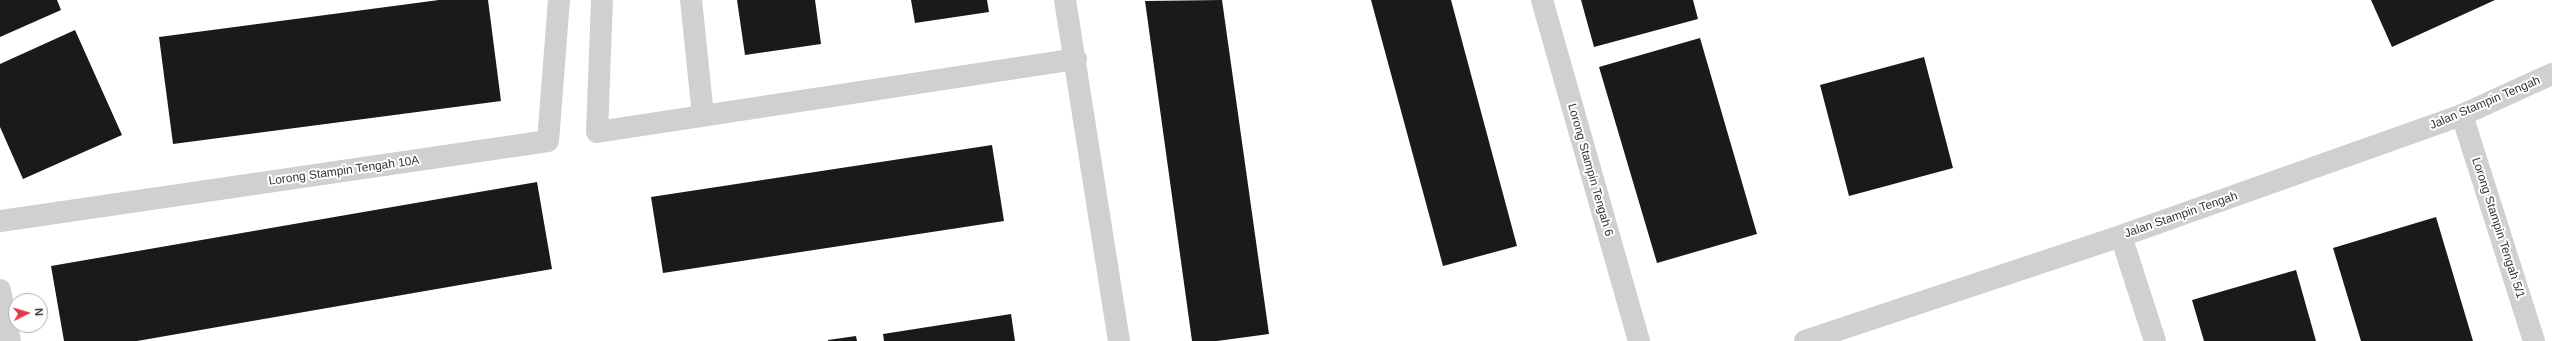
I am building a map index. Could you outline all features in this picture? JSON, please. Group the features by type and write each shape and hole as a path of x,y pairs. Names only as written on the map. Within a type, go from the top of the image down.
{"street":[{"name":"Lorong Stampin Tengah 10A","path":"0,221 548,142 559,0"},
{"path":"602,0 597,132 1076,60"},
{"path":"691,0 703,115"},
{"path":"1065,0 1076,60 1119,341"},
{"name":"Lorong Stampin Tengah 6","path":"1542,0 1639,341"},
{"name":"Jalan Stampin Tengah","path":"1805,341 2121,236 2462,116 2552,74"},
{"name":"Lorong Stampin Tengah 5/1","path":"2462,116 2534,341"},
{"path":"2121,236 2154,341"},
{"path":"0,290 10,341"}],"building":[{"path":"0,0 57,0 61,10 0,37"},
{"path":"439,0 488,0 501,101 173,144 159,37"},
{"path":"737,0 815,0 821,44 745,55"},
{"path":"911,0 987,0 989,12 915,23"},
{"path":"1222,0 1269,334 1217,341 1192,341 1145,1"},
{"path":"1371,0 1451,0 1517,246 1443,266"},
{"path":"1581,0 1693,0 1698,19 1594,47"},
{"path":"2371,0 2495,0 2392,47"},
{"path":"75,30 122,135 23,179 0,127 0,64"},
{"path":"1700,38 1757,234 1657,263 1599,67"},
{"path":"1924,57 1953,168 1849,196 1820,85"},
{"path":"992,145 1004,221 663,273 651,197"},
{"path":"537,182 552,269 137,341 64,341 51,266"},
{"path":"2436,217 2473,341 2361,341 2333,248"},
{"path":"2296,270 2316,341 2204,341 2192,300"},
{"path":"1011,314 1015,341 884,341 883,334"},
{"path":"856,336 857,341 828,341 828,340"}]}
